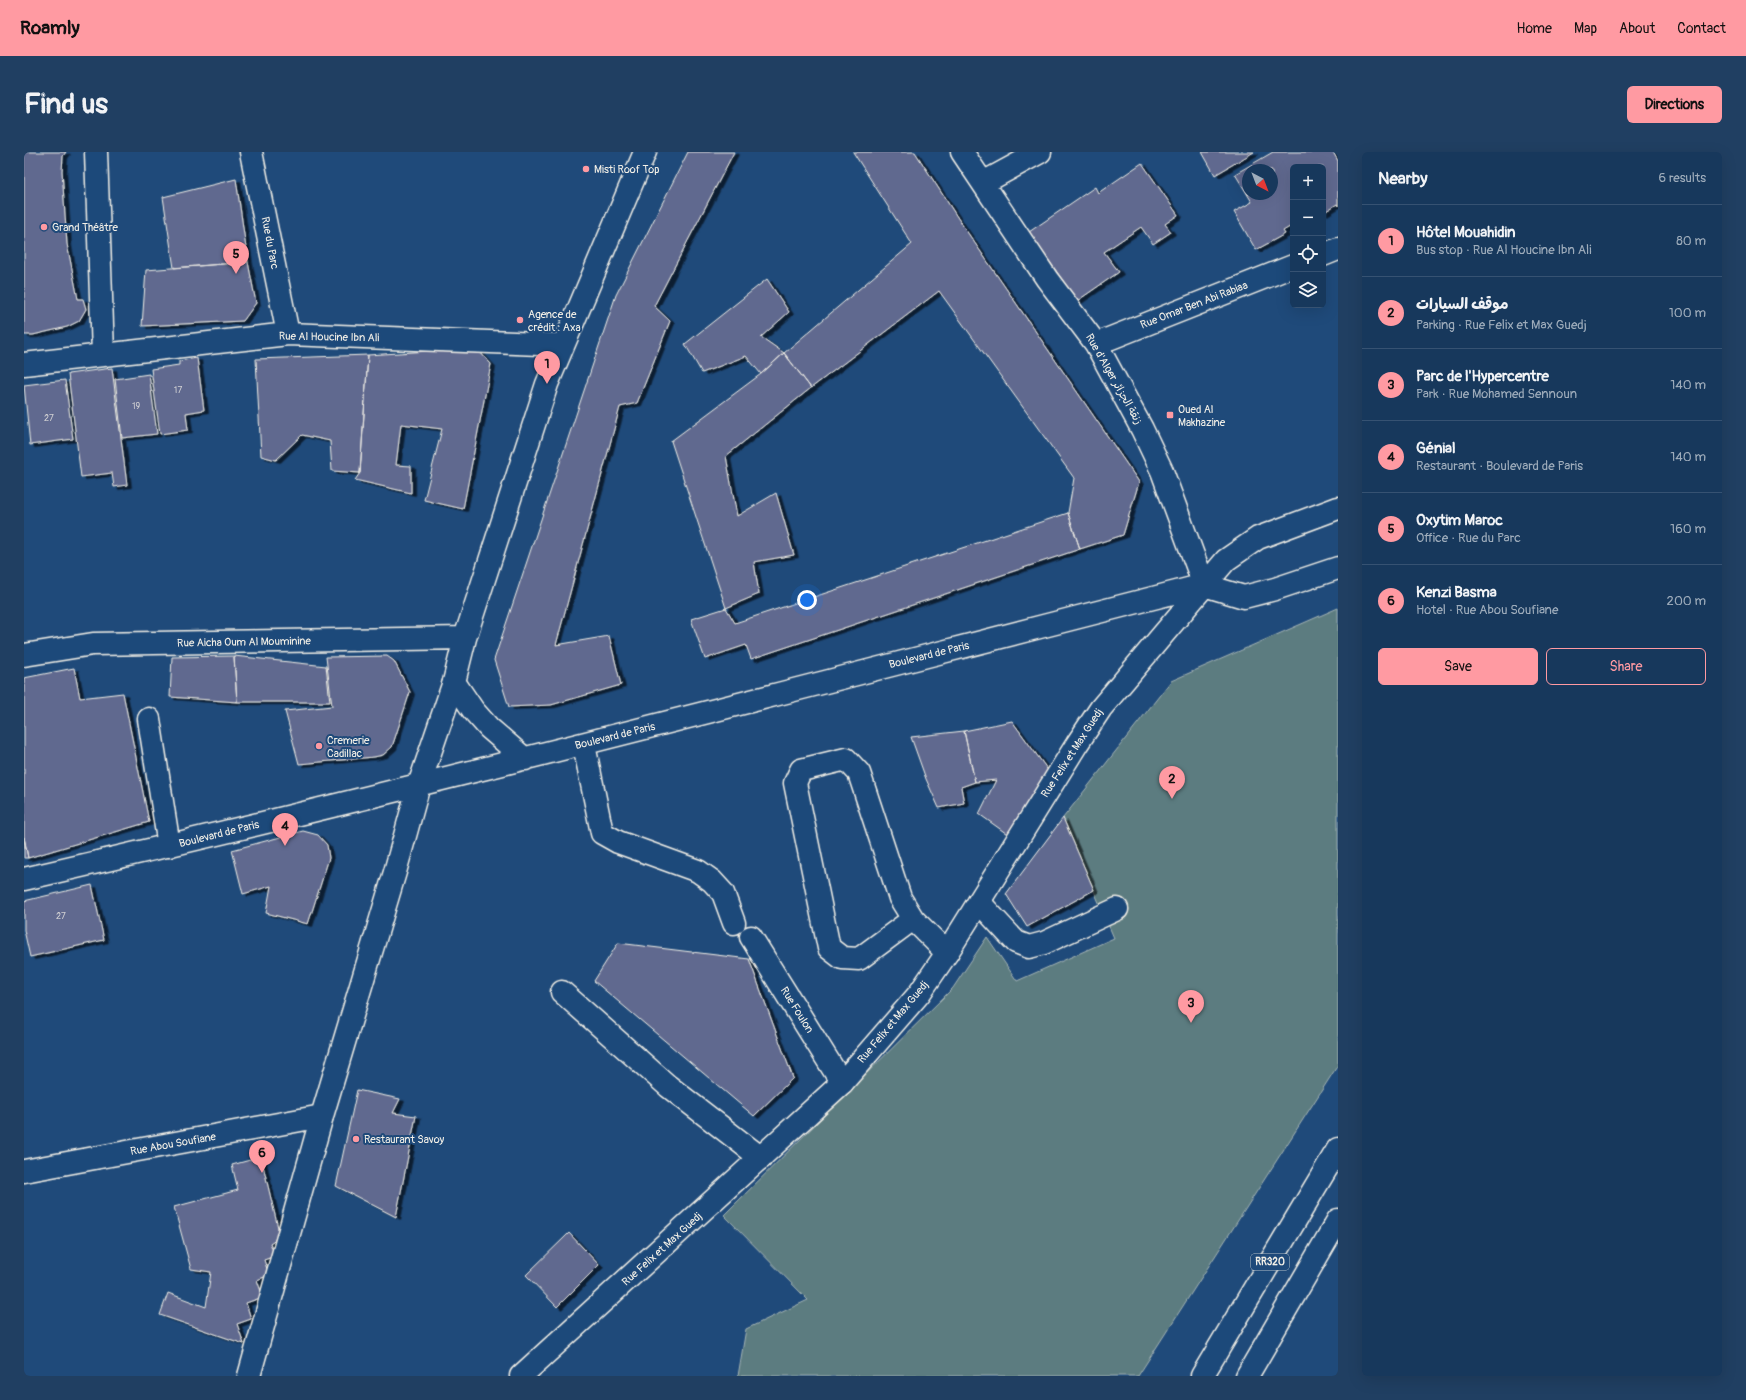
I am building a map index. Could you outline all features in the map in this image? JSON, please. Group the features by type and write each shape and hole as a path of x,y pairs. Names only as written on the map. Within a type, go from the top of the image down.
{"main road":[{"path":"96,152 104,354"},
{"name":"Rue du Parc","path":"251,152 288,334"},
{"path":"249,1376 322,1116 396,872 419,785 454,682 465,638 547,384 645,152"},
{"name":"Rue d'Alger زنقة الجزائر","path":"962,152 1047,279 1096,344 1142,429 1162,471 1204,585"},
{"path":"983,183 1040,152"},
{"path":"1326,253 1338,249"},
{"name":"Rue Omar Ben Abi Rabiaa","path":"1096,344 1290,267"},
{"name":"Rue Al Houcine Ibn Ali","path":"24,364 288,334 563,345"},
{"path":"1338,508 1258,538 1226,560 1204,585 1244,597 1275,589 1338,568"},
{"name":"Boulevard de Paris","path":"24,879 169,846 584,745 943,651 1204,585"},
{"name":"Rue Felix et Max Guedj","path":"521,1376 842,1083 919,994 947,954 1077,744 1101,708 1204,585"},
{"name":"Rue Aicha Oum Al Mouminine","path":"24,655 93,644 465,638"},
{"path":"454,682 473,710 489,728 525,759"},
{"path":"149,719 169,846"},
{"path":"584,745 602,833 618,842 698,871 712,881 723,893 734,923"},
{"path":"913,919 859,959 842,958 829,948 796,783 800,770 846,759 859,772 900,898 913,919 947,954"},
{"path":"979,902 1016,942 1029,947 1044,943 1117,908"},
{"name":"Rue Foulon","path":"751,937 842,1083"},
{"path":"562,992 668,1086 761,1158"},
{"name":"Rue Abou Soufiane","path":"24,1171 322,1116"},
{"name":"RR320","path":"1202,1376 1338,1149"},
{"path":"1247,1376 1338,1220"}],"green space":[{"path":"1338,608 1338,1065 1138,1376 738,1376 746,1329 808,1300 724,1215 953,988 987,937 1017,981 1114,938 1063,818 1171,681"}],"building":[{"name":"Grand Théâtre","path":"24,152 66,152 63,156 62,171 67,244 78,299 83,299 86,309 79,321 67,327 33,335 24,335"},
{"path":"688,152 734,152 654,306 670,321 637,403 620,407 556,645 609,636 621,685 551,705 509,707 494,660 616,295"},
{"path":"853,152 915,152 961,223 1139,482 1123,535 1080,549 1068,513 1074,478 939,291 811,388 784,353 912,244"},
{"path":"1202,152 1254,152 1215,175"},
{"path":"1273,152 1333,152 1338,161 1338,206 1337,204 1326,211 1326,164 1290,164 1290,227 1283,231 1285,234 1256,250 1234,212 1252,202 1251,200 1278,200 1278,164 1252,164"},
{"path":"1142,163 1178,215 1165,224 1171,232 1153,244 1141,227 1104,252 1119,272 1077,301 1029,232 1095,187 1098,193"},
{"path":"1242,170 1242,186 1235,174"},
{"path":"236,179 248,262 174,268 163,197"},
{"path":"248,262 256,303 243,321 142,326 146,270"},
{"path":"767,279 789,312 761,337 784,353 761,374 746,356 702,373 685,344"},
{"path":"476,348 491,364 463,509 424,500 442,429 401,424 396,465 411,466 411,493 355,480 360,473 368,355"},
{"path":"784,353 811,388 726,456 737,516 776,493 794,555 754,562 759,594 726,608 671,441 761,374"},
{"path":"368,355 360,473 332,471 330,441 302,435 276,460 261,456 256,359"},
{"path":"197,358 204,410 186,413 188,430 160,434 151,369 179,365 179,361"},
{"path":"112,368 127,485 114,487 112,473 81,477 68,374"},
{"path":"149,374 157,434 122,438 115,379"},
{"path":"65,380 73,439 30,445 24,385"},
{"path":"1068,513 1080,549 751,659 746,645 705,659 691,619 726,608 735,623"},
{"path":"234,656 326,666 330,702 237,702"},
{"path":"234,656 237,702 170,697 172,657"},
{"path":"387,656 394,661 410,692 392,747 383,755 374,757 299,764 285,711 332,706 326,657"},
{"path":"74,668 80,698 123,693 149,822 28,858 24,837 24,678"},
{"path":"1012,721 1050,773 1010,836 979,814 996,780 975,782 964,731"},
{"path":"964,731 975,782 961,787 964,803 939,808 926,779 911,737"},
{"path":"1063,818 1094,890 1027,927 1006,894"},
{"path":"303,831 318,835 327,845 329,858 308,924 266,913 271,886 243,894 232,850"},
{"path":"24,837 28,858 24,858"},
{"path":"92,885 104,940 30,957 24,930 24,901"},
{"path":"618,943 749,959 793,1078 754,1116 594,981"},
{"path":"357,1090 400,1099 393,1113 416,1116 396,1217 336,1186"},
{"path":"261,1157 280,1236 270,1243 275,1256 264,1260 269,1275 257,1280 263,1297 246,1303 251,1319 237,1324 244,1344 160,1315 168,1293 206,1307 211,1272 191,1269 174,1207 238,1190 232,1165"},
{"path":"569,1233 599,1265 557,1307 526,1275"}],"place":[{"name":"Misti Roof Top","path":"586,169"},
{"name":"Grand Théâtre","path":"44,227"},
{"name":"Oxytim Maroc","path":"236,274"},
{"name":"Agence de crédit : Axa","path":"520,320"},
{"name":"Hôtel Mouahidin","path":"547,384"},
{"name":"Oued Al Makhazine","path":"1170,415"},
{"name":"Cremerie Cadillac","path":"319,746"},
{"name":"موقف السيارات","path":"1172,799"},
{"name":"Génial","path":"285,846"},
{"name":"Parc de l'Hypercentre","path":"1191,1023"},
{"name":"Restaurant Savoy","path":"356,1139"},
{"name":"Kenzi Basma","path":"262,1173"}]}
